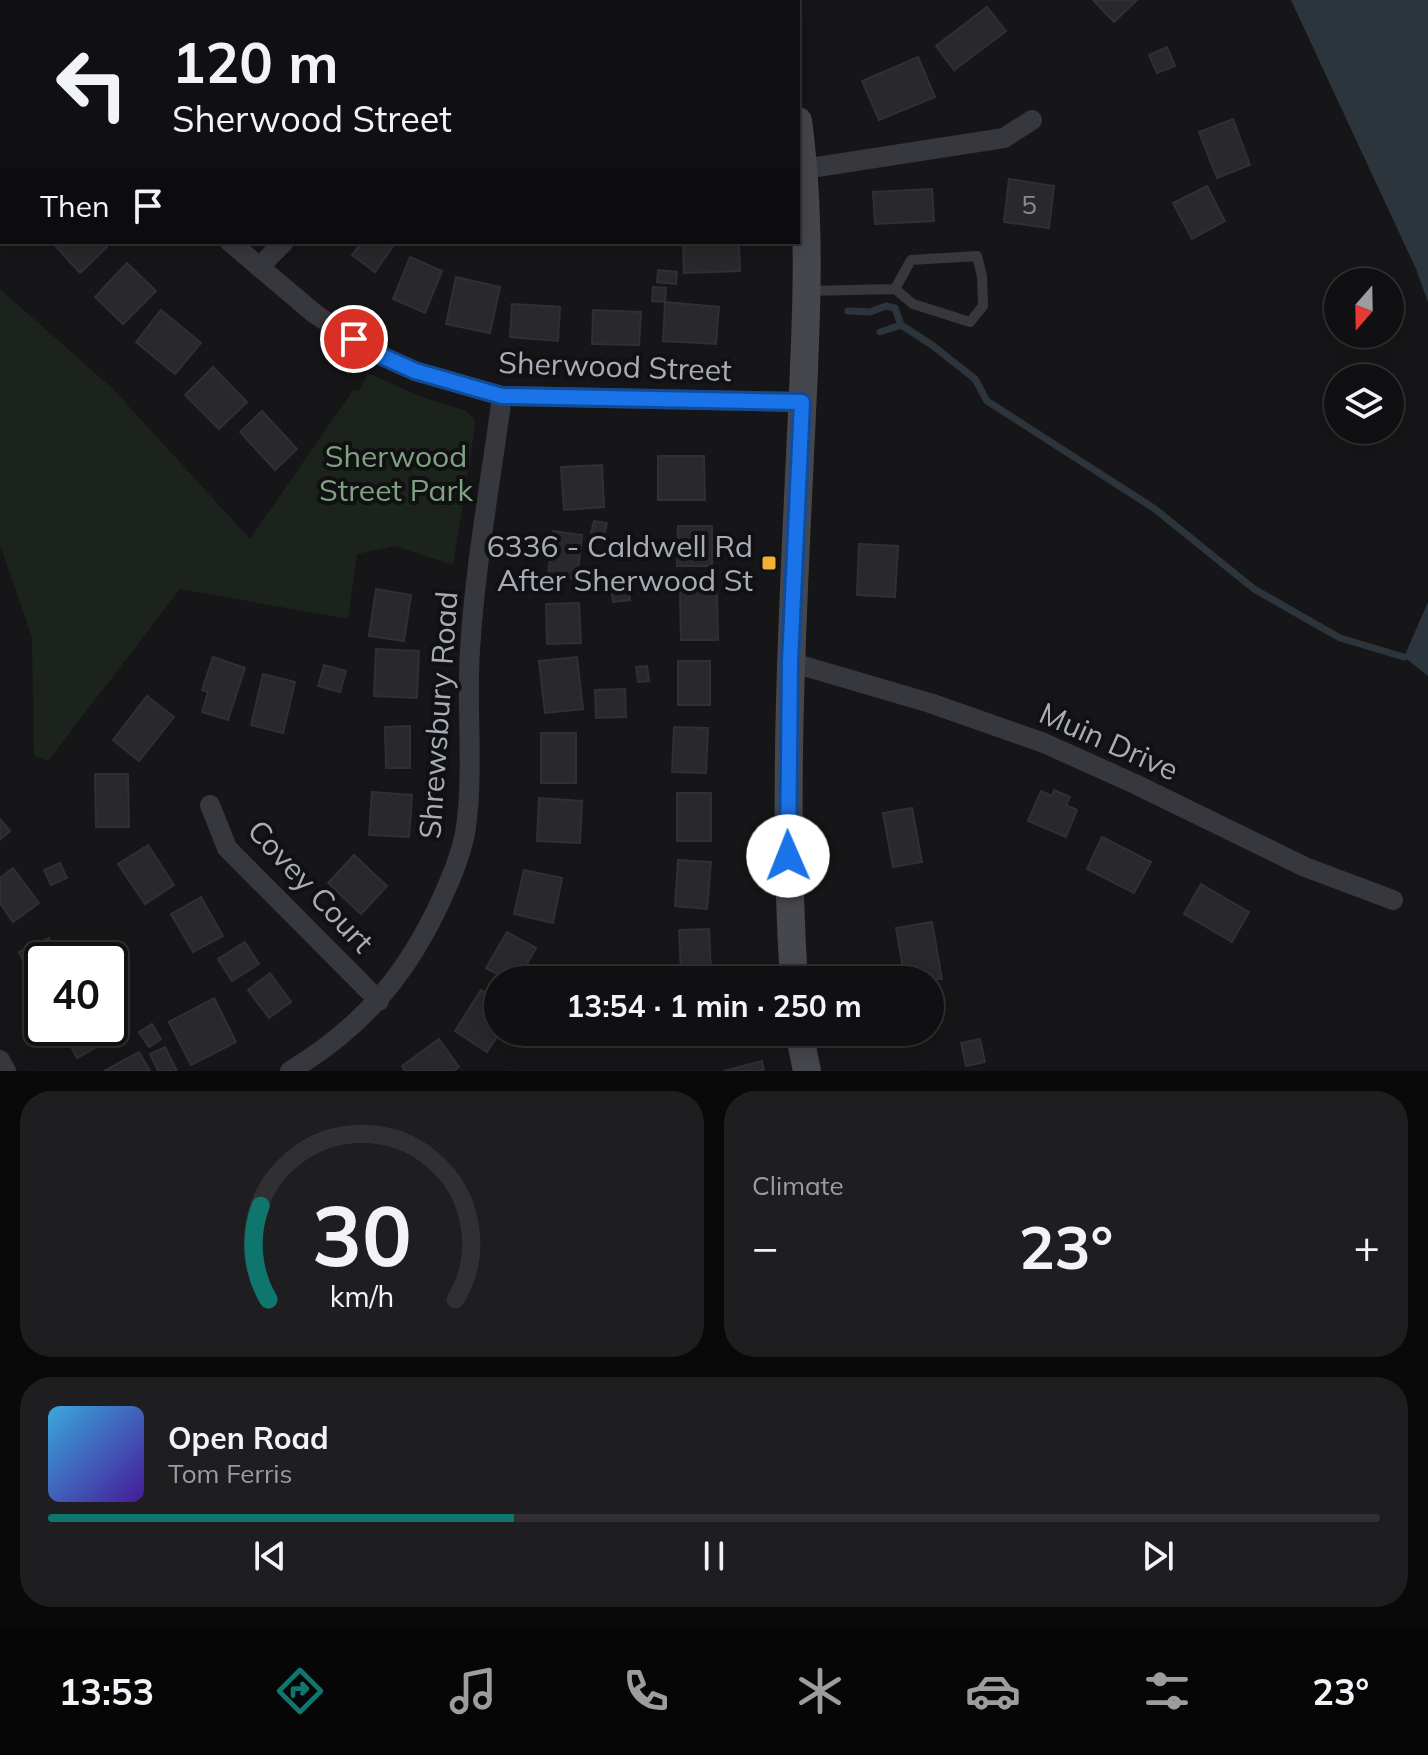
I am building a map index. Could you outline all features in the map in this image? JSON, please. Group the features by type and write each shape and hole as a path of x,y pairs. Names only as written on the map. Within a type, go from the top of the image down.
{"street":[{"path":"804,169 1004,138 1032,120"},
{"path":"793,966 787,831 790,662 807,221 800,137"},
{"name":"Sherwood Street","path":"232,244 315,314 373,352 415,371 502,396 802,402"},
{"path":"259,267 282,244"},
{"name":"Shrewsbury Road","path":"290,1071 336,1041 379,1001 409,961 454,873 466,831 472,626 502,396"},
{"name":"Muin Drive","path":"790,662 930,703 1044,743 1305,867 1393,900"},
{"name":"Covey Court","path":"210,805 227,848 379,1001"},
{"path":"802,1046 807,1071"},
{"path":"0,1060 6,1071"}],"lane":[{"path":"805,291 895,289 913,304 970,322 983,306 982,276 977,256 911,260 895,289"}],"green space":[{"name":"Sherwood Street Park","path":"0,289 113,389 250,539 354,389 359,392 368,373 419,396 466,411 474,419 475,427 453,565 395,546 357,554 348,619 180,589 48,761 34,755 32,637 0,545"}],"shaded area":[{"path":"1291,0 1428,0 1428,302 1416,269"},
{"path":"1428,602 1428,676 1404,657"}],"building":[{"path":"1093,0 1137,0 1114,22"},
{"path":"987,7 1006,31 954,70 936,46"},
{"path":"1167,47 1175,66 1157,73 1149,55"},
{"path":"918,57 935,97 879,120 862,81"},
{"path":"1233,119 1250,165 1217,178 1199,132"},
{"path":"1009,179 1054,186 1049,228 1004,222"},
{"path":"1207,186 1225,221 1192,239 1173,203"},
{"path":"932,189 934,221 875,224 873,192"},
{"path":"54,244 105,244 107,247 80,273"},
{"path":"360,244 395,244 375,272 352,255"},
{"path":"683,244 739,244 740,271 684,273"},
{"path":"410,257 442,271 425,313 393,299"},
{"path":"127,263 156,291 123,324 95,297"},
{"path":"658,270 677,272 676,284 657,282"},
{"path":"456,277 500,287 490,333 446,324"},
{"path":"653,287 666,288 665,302 652,301"},
{"path":"665,302 719,307 716,344 663,341"},
{"path":"512,304 560,307 558,341 510,337"},
{"path":"161,310 201,343 175,374 136,342"},
{"path":"593,310 641,312 639,345 592,344"},
{"path":"213,367 247,402 219,429 185,395"},
{"path":"262,411 297,449 275,470 240,432"},
{"path":"658,456 704,456 705,500 658,500"},
{"path":"602,465 604,507 564,510 561,467"},
{"path":"594,521 607,523 604,535 591,533"},
{"path":"678,526 712,526 712,566 677,566"},
{"path":"553,531 582,535 577,579 548,575"},
{"path":"859,544 898,546 895,597 857,595"},
{"path":"628,583 630,600 613,602 611,585"},
{"path":"376,589 411,595 404,641 369,636"},
{"path":"680,592 717,592 718,640 681,640"},
{"path":"579,603 581,643 547,644 546,604"},
{"path":"376,649 419,651 417,698 374,696"},
{"path":"213,657 245,668 228,720 202,712 208,692 202,690"},
{"path":"577,657 583,709 545,713 539,661"},
{"path":"678,661 710,661 710,705 678,705"},
{"path":"324,665 346,671 340,692 318,686"},
{"path":"647,666 649,681 638,682 636,667"},
{"path":"263,674 295,682 283,733 251,725"},
{"path":"625,689 626,717 596,718 595,690"},
{"path":"147,696 174,717 139,761 113,740"},
{"path":"410,726 410,768 386,768 385,727"},
{"path":"674,727 708,728 706,773 672,772"},
{"path":"541,733 576,733 576,783 541,783"},
{"path":"95,774 128,774 129,827 96,827"},
{"path":"1054,790 1070,797 1066,805 1077,810 1066,837 1028,821 1041,791 1052,796"},
{"path":"372,792 412,795 409,837 369,835"},
{"path":"677,793 711,793 711,841 677,841"},
{"path":"539,798 582,801 580,843 537,841"},
{"path":"912,808 922,862 893,867 883,813"},
{"path":"0,819 10,831 0,840"},
{"path":"1102,837 1151,862 1134,893 1087,869"},
{"path":"148,845 174,885 145,904 118,864"},
{"path":"354,855 387,886 361,914 328,883"},
{"path":"678,860 711,862 707,909 675,906"},
{"path":"60,863 67,878 51,885 44,870"},
{"path":"13,868 39,903 13,922 0,903 0,878"},
{"path":"524,870 562,878 553,923 514,914"},
{"path":"1201,884 1249,912 1232,942 1184,914"},
{"path":"201,897 223,936 193,952 171,914"},
{"path":"932,922 940,966 903,966 896,928"},
{"path":"709,929 711,966 681,966 679,930"},
{"path":"507,932 536,948 526,966 487,966"},
{"path":"245,942 259,964 232,981 218,959"},
{"path":"270,973 291,1002 269,1018 248,990"},
{"path":"481,990 484,992 484,1046 491,1046 487,1052 455,1031"},
{"path":"214,998 236,1042 191,1065 169,1022"},
{"path":"152,1024 161,1039 149,1047 139,1032"},
{"path":"439,1039 459,1067 453,1071 405,1071 402,1066"},
{"path":"980,1039 985,1062 966,1066 961,1043"},
{"path":"71,1046 98,1046 77,1058"},
{"path":"165,1047 177,1071 158,1071 150,1054"},
{"path":"139,1052 150,1071 104,1071"},
{"path":"762,1061 764,1071 724,1071"}],"waterway":[{"path":"848,311 870,312 886,306 895,308 901,325"},
{"path":"880,332 901,325 932,345 975,379 987,401 1155,509 1254,589 1340,638 1404,657"}],"place":[{"name":"6336 - Caldwell Rd After Sherwood St","path":"769,563"}],"route":[{"path":"354,339 373,352 415,371 502,396 802,402 790,662 788,856"}]}
